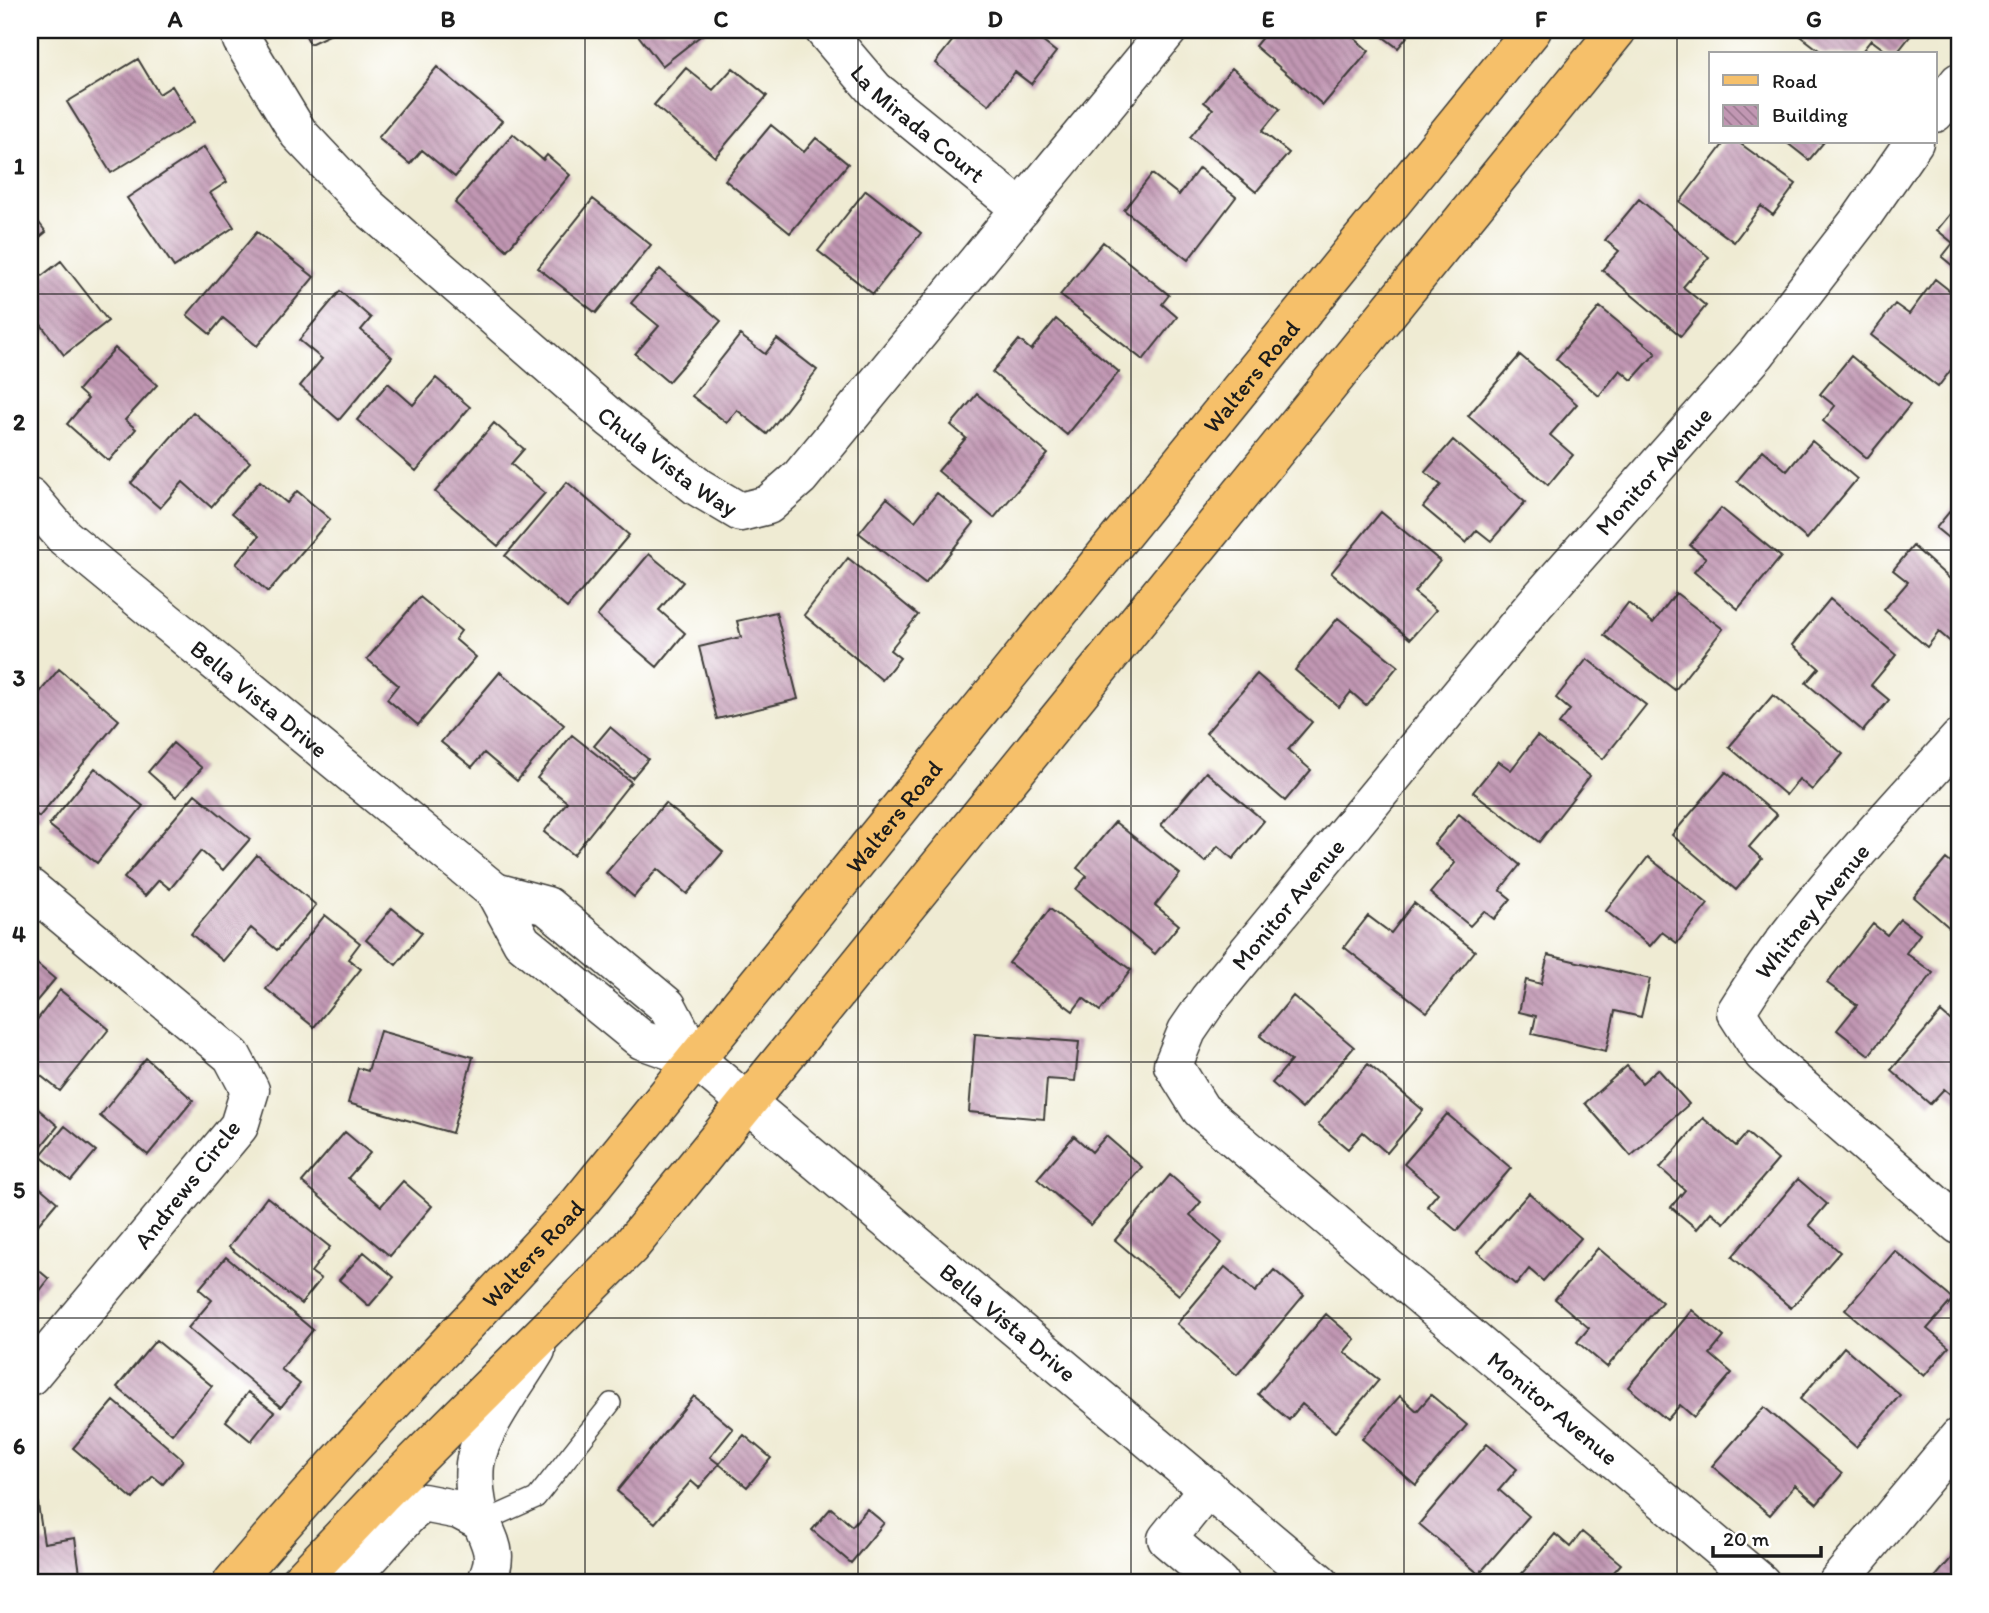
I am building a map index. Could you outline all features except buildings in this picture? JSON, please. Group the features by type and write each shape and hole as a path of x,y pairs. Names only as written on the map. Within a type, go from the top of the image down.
{"main road":[{"name":"Walters Road","path":"232,1583 314,1486 452,1343 580,1202 1532,30"},
{"path":"298,1583 383,1493 630,1247 1617,30"}],"street":[{"name":"Chula Vista Way","path":"239,30 242,40 299,134 368,207 610,418 698,487 740,512 768,505 800,477 1168,30"},
{"name":"La Mirada Court","path":"824,30 874,90 1021,209"},
{"path":"1937,110 1959,82"},
{"name":"Monitor Avenue","path":"1761,1583 1201,1110 1173,1065 1187,1031 1209,999 1535,604 1756,354 1861,218 1913,144"},
{"name":"Bella Vista Drive","path":"30,497 64,537 495,892 522,942 642,1040 695,1059 1320,1583"},
{"name":"Whitney Avenue","path":"1959,739 1863,846 1768,959 1736,1012 1763,1055 1959,1225"},
{"name":"Andrews Circle","path":"30,888 233,1056 250,1090 239,1126 30,1376"},
{"path":"486,1583 494,1560 492,1541 482,1522 476,1495 475,1463 487,1432 545,1334"},
{"path":"1837,1583 1959,1437"},
{"path":"1208,1488 1167,1539 1219,1583"},
{"path":"342,1583 352,1577 408,1515 423,1503 459,1510 482,1522"}],"lane":[{"path":"482,1522 536,1498 611,1403"}]}
